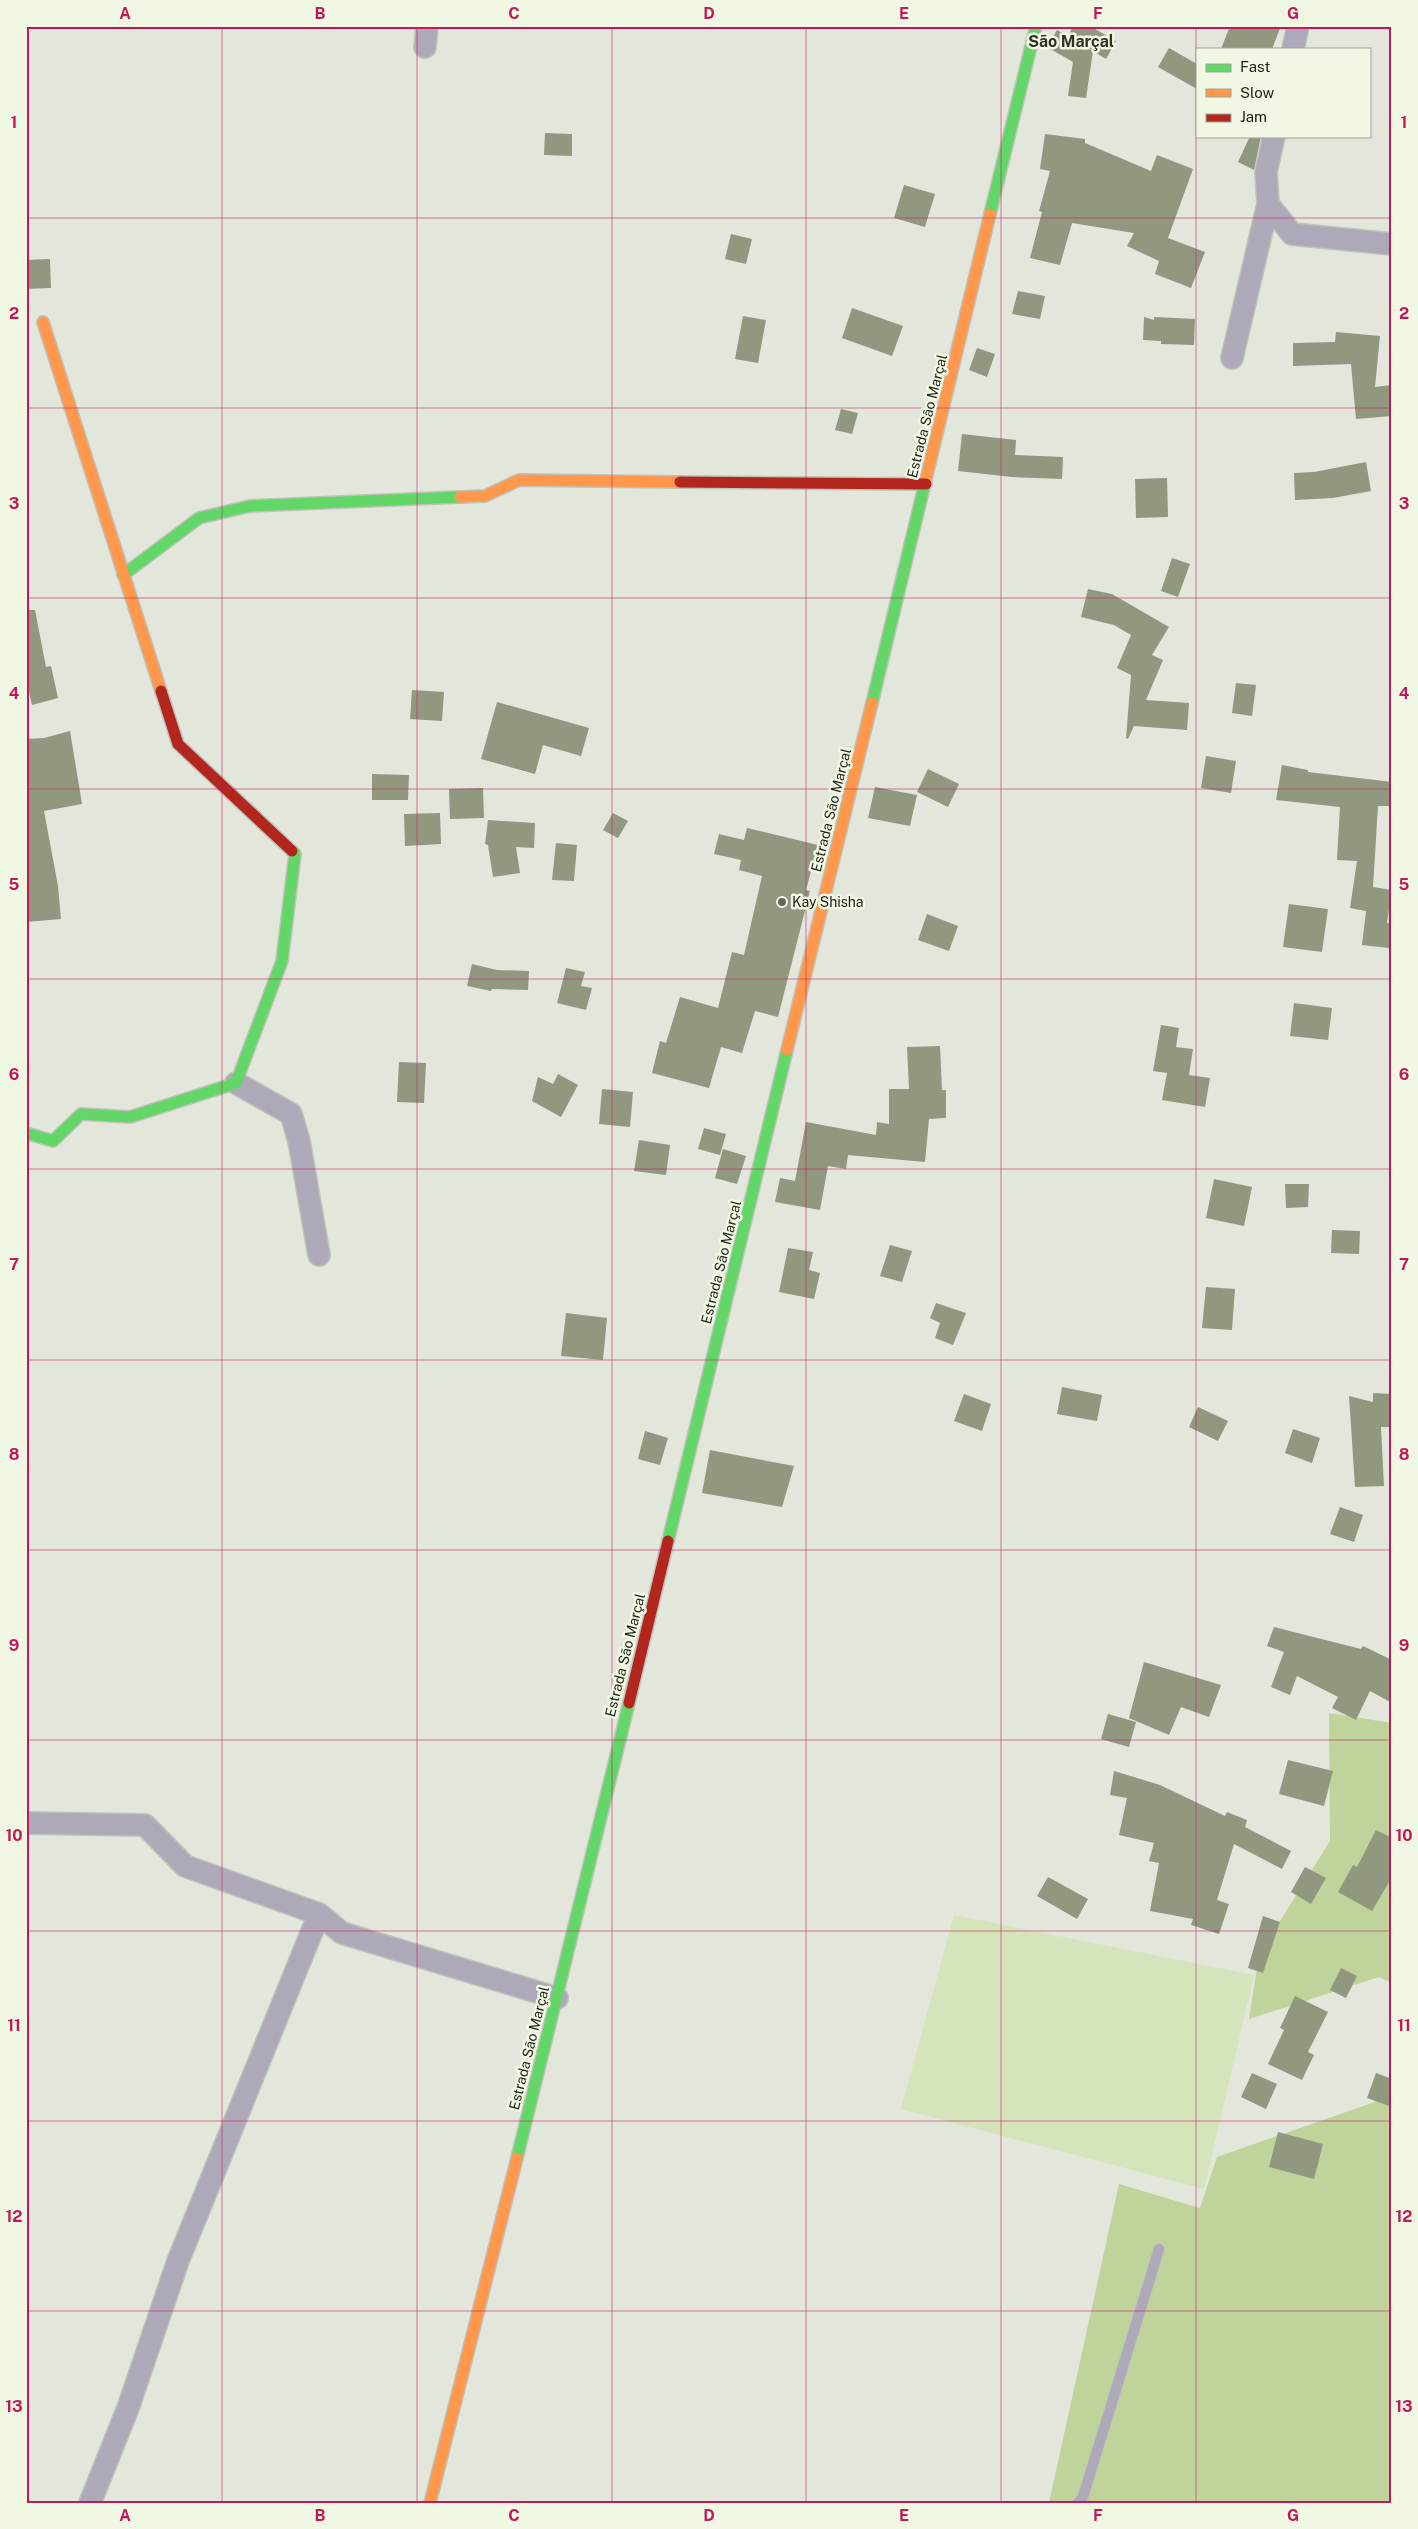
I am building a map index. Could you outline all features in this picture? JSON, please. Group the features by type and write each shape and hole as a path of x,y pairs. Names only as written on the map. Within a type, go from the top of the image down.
{"street":[{"name":"Estrada São Marçal","path":"430,2503 557,1998 1036,26"},
{"path":"1293,48 1298,26"},
{"path":"1232,358 1268,204 1266,172 1274,138"},
{"path":"1268,204 1292,234 1392,244"},
{"path":"43,322 178,744 295,854 282,961 236,1083"},
{"path":"123,575 199,518 250,506 485,496 519,480 926,484"},
{"path":"26,1133 52,1141 81,1114 130,1117 236,1083 291,1114 299,1141 319,1255"},
{"path":"26,1823 145,1825 185,1866 319,1914 342,1933 557,1998"},
{"path":"90,2503 128,2408 178,2261 319,1914"}],"lane":[{"path":"1078,2503 1083,2497 1159,2249"}],"green space":[{"path":"1329,1713 1392,1723 1392,1983 1379,1977 1249,2019 1259,1955 1330,1841"},
{"path":"954,1915 1254,1975 1204,2189 901,2109"},
{"path":"1392,2096 1392,2503 1049,2503 1119,2184 1200,2208 1217,2157"}],"building":[{"path":"1073,26 1090,26 1116,41 1106,59 1093,51 1086,98 1068,96 1073,62 1047,47 1057,30 1068,36"},
{"path":"1230,26 1281,26 1272,48 1221,48"},
{"path":"1169,48 1196,63 1196,88 1158,67"},
{"path":"545,133 572,134 572,156 544,155"},
{"path":"1045,134 1085,139 1085,143 1151,171 1157,155 1193,169 1168,238 1205,252 1191,288 1155,274 1159,261 1127,246 1134,233 1072,223 1060,265 1030,258 1042,212 1039,211 1050,171 1040,169"},
{"path":"1249,138 1261,138 1254,170 1238,162"},
{"path":"904,185 935,194 925,227 894,218"},
{"path":"731,234 752,239 746,264 725,259"},
{"path":"50,259 51,288 26,289 26,260"},
{"path":"1018,291 1045,296 1040,319 1012,314"},
{"path":"852,308 903,326 892,356 842,338"},
{"path":"743,316 766,320 758,363 735,359"},
{"path":"1144,317 1154,320 1154,317 1195,319 1194,345 1161,344 1161,341 1143,340"},
{"path":"1336,332 1380,336 1375,387 1392,385 1392,416 1356,419 1351,364 1293,366 1293,343 1335,342"},
{"path":"977,348 995,354 987,377 969,370"},
{"path":"841,409 858,413 852,434 835,430"},
{"path":"962,434 1016,440 1015,455 1063,457 1062,479 1012,477 958,471"},
{"path":"1366,462 1371,491 1333,498 1295,500 1294,473 1314,472"},
{"path":"1167,478 1168,517 1136,518 1135,479"},
{"path":"1172,558 1190,564 1178,597 1161,591"},
{"path":"1088,589 1112,594 1169,627 1152,655 1163,660 1146,700 1189,703 1187,730 1134,726 1128,739 1126,738 1131,675 1117,668 1131,635 1114,625 1081,617"},
{"path":"26,610 35,610 46,667 51,666 58,698 32,705 26,679"},
{"path":"1236,683 1256,685 1252,716 1232,713"},
{"path":"412,690 444,692 442,721 410,719"},
{"path":"497,702 589,728 581,756 543,745 535,774 481,759"},
{"path":"70,731 82,804 44,811 58,886 61,919 26,922 26,739 44,738"},
{"path":"1206,756 1236,761 1231,793 1201,788"},
{"path":"1282,765 1308,770 1308,772 1392,782 1392,806 1378,806 1373,887 1392,890 1387,923 1392,923 1389,948 1362,945 1366,911 1350,908 1357,861 1337,860 1340,807 1276,800"},
{"path":"928,769 959,784 948,807 917,792"},
{"path":"372,774 409,775 408,800 372,800"},
{"path":"875,787 917,795 910,826 868,818"},
{"path":"483,788 484,818 450,819 449,789"},
{"path":"440,813 441,844 405,846 404,814"},
{"path":"613,813 628,821 618,838 603,830"},
{"path":"488,820 535,823 534,848 516,847 520,873 493,877 488,845 485,844"},
{"path":"747,828 818,845 806,890 810,891 778,1017 755,1011 742,1053 721,1047 709,1088 652,1073 660,1041 666,1043 680,997 718,1008 732,952 744,955 762,876 739,870 741,860 714,854 719,834 744,840"},
{"path":"556,843 577,845 574,881 552,880"},
{"path":"1289,904 1328,909 1322,952 1283,947"},
{"path":"927,914 958,926 949,951 918,940"},
{"path":"472,964 497,970 529,971 528,990 492,989 491,991 467,986"},
{"path":"566,968 585,972 581,986 592,988 586,1010 557,1003"},
{"path":"1294,1003 1332,1008 1328,1040 1290,1036"},
{"path":"1161,1025 1179,1028 1176,1047 1193,1049 1189,1075 1210,1078 1205,1107 1162,1100 1167,1073 1153,1071"},
{"path":"940,1046 942,1090 946,1090 946,1118 929,1119 925,1162 848,1155 846,1169 828,1166 820,1210 775,1202 780,1178 795,1181 806,1122 876,1135 877,1122 889,1124 889,1089 909,1089 907,1047"},
{"path":"399,1062 426,1063 424,1103 397,1102"},
{"path":"558,1074 578,1085 561,1117 532,1101 538,1077 553,1084"},
{"path":"602,1089 633,1092 630,1127 599,1124"},
{"path":"704,1128 726,1134 720,1155 698,1149"},
{"path":"639,1140 670,1145 666,1175 634,1171"},
{"path":"723,1149 746,1156 737,1184 715,1178"},
{"path":"1214,1179 1252,1187 1244,1226 1206,1218"},
{"path":"1285,1184 1309,1184 1308,1207 1286,1208"},
{"path":"1332,1230 1360,1231 1359,1254 1331,1253"},
{"path":"890,1245 912,1251 902,1282 880,1276"},
{"path":"788,1248 813,1252 809,1270 820,1273 814,1299 779,1292"},
{"path":"1206,1287 1235,1289 1232,1330 1202,1328"},
{"path":"936,1303 966,1313 953,1345 935,1338 940,1323 930,1318"},
{"path":"566,1313 607,1318 603,1360 561,1356"},
{"path":"1062,1387 1102,1395 1097,1421 1057,1414"},
{"path":"1373,1393 1392,1394 1392,1427 1381,1427 1384,1486 1355,1487 1349,1396 1373,1402"},
{"path":"964,1394 991,1404 982,1431 954,1421"},
{"path":"1198,1407 1228,1421 1218,1441 1189,1427"},
{"path":"1293,1429 1320,1438 1312,1463 1285,1453"},
{"path":"645,1431 668,1438 660,1465 638,1459"},
{"path":"710,1450 794,1466 782,1507 702,1493"},
{"path":"1340,1507 1363,1515 1354,1542 1330,1534"},
{"path":"1274,1627 1361,1649 1363,1646 1392,1660 1392,1703 1370,1691 1356,1720 1332,1708 1338,1697 1297,1676 1290,1695 1271,1687 1284,1652 1267,1646"},
{"path":"1144,1662 1221,1685 1209,1717 1181,1707 1169,1735 1129,1718"},
{"path":"1108,1714 1136,1722 1129,1747 1101,1739"},
{"path":"1288,1760 1333,1771 1324,1806 1279,1794"},
{"path":"1114,1771 1160,1785 1225,1816 1227,1812 1247,1820 1245,1827 1291,1851 1282,1869 1234,1844 1217,1900 1229,1904 1219,1934 1191,1925 1193,1919 1150,1911 1159,1863 1149,1861 1154,1843 1119,1835 1127,1798 1110,1795"},
{"path":"1376,1830 1392,1838 1392,1877 1372,1911 1338,1892 1353,1865 1357,1867"},
{"path":"1305,1867 1326,1878 1311,1904 1291,1892"},
{"path":"1048,1877 1088,1899 1077,1919 1037,1896"},
{"path":"1263,1916 1280,1922 1263,1973 1248,1968"},
{"path":"1341,1968 1357,1976 1346,1998 1330,1990"},
{"path":"1295,1996 1328,2012 1308,2052 1314,2055 1302,2080 1268,2064 1284,2030 1280,2028"},
{"path":"1252,2073 1277,2084 1266,2109 1241,2097"},
{"path":"1376,2073 1392,2079 1392,2107 1367,2098"},
{"path":"1278,2132 1323,2144 1314,2179 1269,2167"}],"traffic: fast":[{"path":"990,214 1036,26"},
{"path":"872,703 925,483"},
{"path":"123,575 199,518 250,506 460,497"},
{"path":"26,1133 53,1141 81,1114 130,1117 236,1083 282,961 295,854 292,851"},
{"path":"668,1541 787,1050"},
{"path":"517,2158 629,1703"}],"traffic: slow":[{"path":"925,483 990,214"},
{"path":"43,322 161,691"},
{"path":"460,497 485,496 519,480 680,482"},
{"path":"787,1050 872,703"},
{"path":"430,2503 517,2158"}],"traffic: jam":[{"path":"680,482 926,484"},
{"path":"161,691 178,744 292,851"},
{"path":"629,1703 668,1541"}],"place":[{"name":"Kay Shisha","path":"782,902"}],"district":[{"name":"São Marçal","path":"1071,41"}]}
